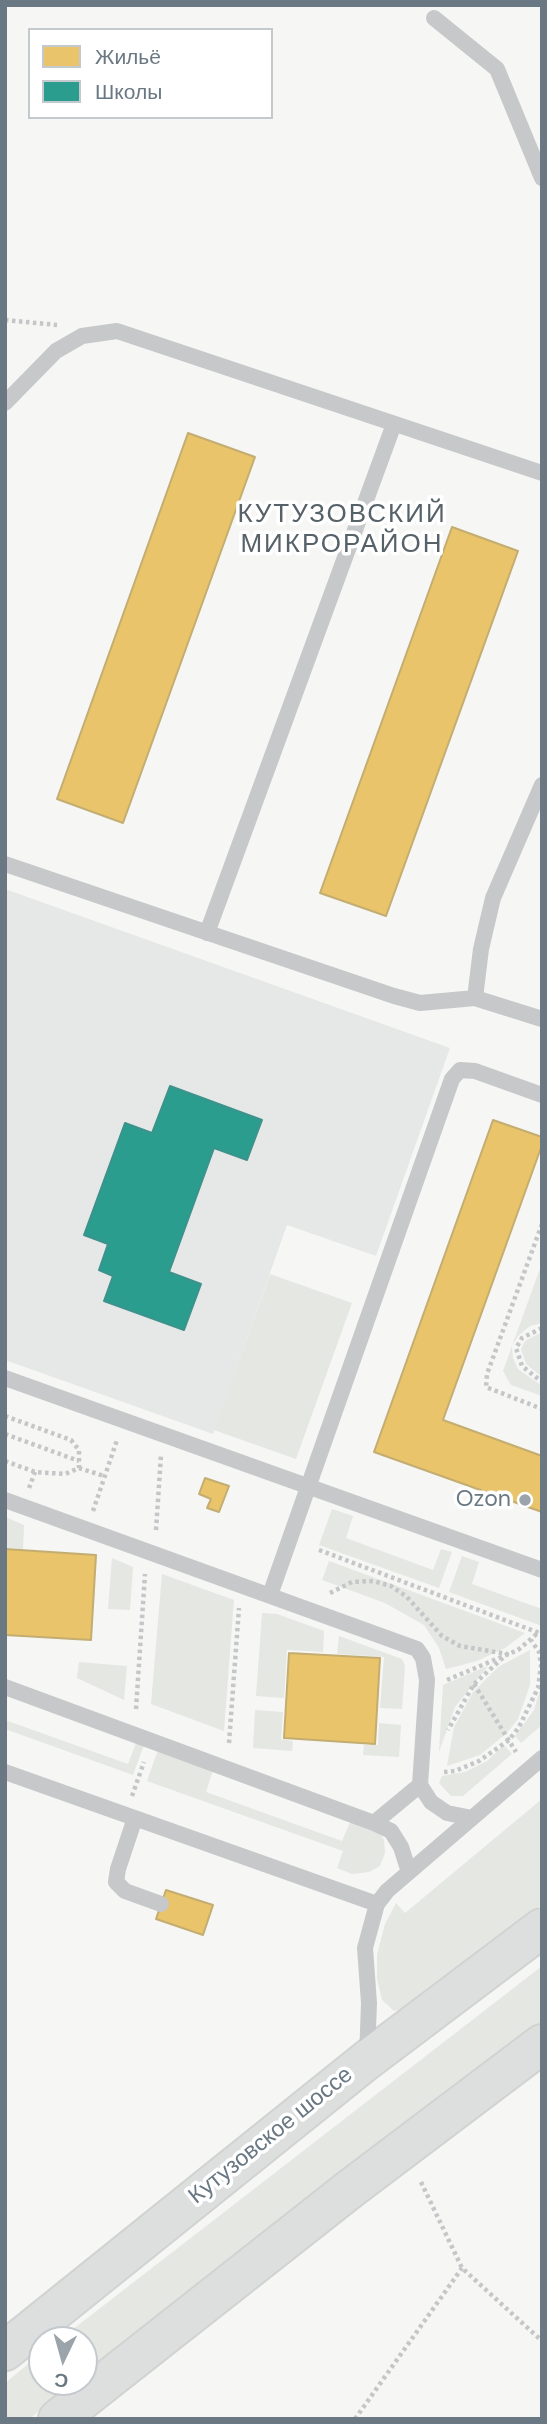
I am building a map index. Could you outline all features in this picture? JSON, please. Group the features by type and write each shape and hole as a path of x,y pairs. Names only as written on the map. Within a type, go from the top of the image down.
{"main road":[{"name":"Кутузовское шоссе","path":"5,2351 367,2060 542,1927"},
{"path":"58,2419 350,2189 542,2044"}],"lane":[{"path":"434,18 497,69 542,178"},
{"path":"5,403 56,351 82,336 117,331 542,473"},
{"path":"207,933 394,424"},
{"path":"475,998 481,949 493,898 542,785"},
{"path":"5,864 420,1003 475,998 542,1018"},
{"path":"270,1595 452,1079 460,1070 475,1070 542,1095"},
{"path":"5,1378 542,1570"},
{"path":"5,1500 87,1529 150,1557 315,1610 405,1642 417,1649 424,1658 427,1680 420,1786 431,1802 447,1813 472,1818"},
{"path":"5,1687 374,1823 391,1831 401,1847 409,1872"},
{"path":"367,2060 369,2003 365,1948 377,1904 387,1891 542,1758"},
{"path":"5,1772 377,1904"},
{"path":"374,1823 420,1786"},
{"path":"130,1817 116,1882 125,1891 162,1904"}],"path":[{"path":"542,1224 487,1374 486,1387 542,1409"},
{"path":"542,1328 522,1338 516,1348 522,1366 542,1381"},
{"path":"5,1416 71,1440 79,1450 79,1468"},
{"path":"5,1434 79,1461"},
{"path":"87,1529 118,1436"},
{"path":"136,1709 161,1455"},
{"path":"5,1461 34,1472 65,1474 79,1468 104,1476"},
{"path":"319,1550 540,1633"},
{"path":"315,1610 333,1590 352,1582 373,1581 391,1586 407,1597 442,1636 460,1646 507,1654"},
{"path":"229,1743 240,1595"},
{"path":"442,1682 507,1654 540,1633"},
{"path":"440,1764 440,1772 455,1771 479,1761 509,1740 530,1708 538,1688 539,1653 531,1640"},
{"path":"446,1734 474,1684 507,1654"},
{"path":"474,1684 517,1752"},
{"path":"130,1817 151,1741"},
{"path":"421,2182 462,2268 542,2341"},
{"path":"355,2419 462,2268"}],"shaded area":[{"path":"5,889 450,1048 376,1256 287,1225 213,1434 5,1360"},
{"path":"542,1263 542,1323 530,1326 518,1336 512,1346"},
{"path":"270,1274 352,1303 296,1459 214,1430"},
{"path":"542,1332 542,1377 526,1364 521,1349 525,1341"},
{"path":"512,1346 518,1369 542,1386 542,1396 511,1385 503,1371"},
{"path":"332,1509 353,1516 346,1538 433,1570 441,1549 452,1552 439,1588 319,1545"},
{"path":"5,1517 24,1525 23,1549 5,1548"},
{"path":"462,1556 479,1562 472,1584 542,1609 542,1626 449,1592"},
{"path":"112,1558 133,1567 130,1610 108,1609"},
{"path":"329,1561 525,1633 505,1648 477,1661 446,1669 439,1648 424,1625 385,1603 322,1580"},
{"path":"162,1574 234,1600 224,1731 151,1704"},
{"path":"262,1613 277,1614 324,1631 323,1652 287,1650 284,1698 256,1696"},
{"path":"339,1636 402,1659 405,1666 402,1709 380,1708 384,1657 337,1654"},
{"path":"530,1650 530,1685 518,1719 507,1733 480,1755 447,1766 454,1727 473,1692 498,1667"},
{"path":"79,1662 127,1666 124,1700 77,1678"},
{"path":"488,1666 455,1707 439,1752 443,1685"},
{"path":"542,1684 542,1725 521,1743 515,1736 534,1710"},
{"path":"255,1710 283,1712 281,1739 293,1741 292,1751 253,1748"},
{"path":"5,1720 128,1764 136,1743 144,1745 133,1775 5,1729"},
{"path":"379,1723 401,1725 399,1757 363,1755 364,1745 378,1745"},
{"path":"504,1745 512,1754 463,1796 451,1796 439,1783 442,1776 465,1772 487,1761"},
{"path":"158,1750 213,1770 206,1792 342,1841 351,1820 378,1830 384,1840 385,1853 380,1866 369,1872 352,1874 337,1868 343,1851 147,1781"},
{"path":"542,1799 542,1904 406,2008 394,2011 382,2000 377,1979 377,1955 385,1924 396,1903 405,1913"},
{"path":"542,1966 542,2023 98,2365 98,2326 77,2326"},
{"path":"28,2364 28,2396 59,2396 29,2419 5,2419 5,2383"}],"building: Жильё":[{"path":"188,433 255,457 123,823 57,799"},
{"path":"452,527 518,551 386,916 320,893"},
{"path":"493,1120 542,1137 542,1145 443,1420 542,1456 542,1512 374,1452"},
{"path":"205,1478 229,1486 219,1512 207,1508 211,1499 199,1494"},
{"path":"5,1549 96,1555 91,1640 5,1635"},
{"path":"289,1653 380,1658 375,1744 284,1738"},
{"path":"166,1890 213,1905 203,1935 156,1919"}],"building: Школы":[{"path":"170,1086 262,1120 247,1160 214,1148 169,1272 201,1284 184,1330 104,1301 113,1276 99,1270 108,1244 84,1235 125,1123 152,1133"}],"place":[{"name":"Ozon","path":"525,1500"}],"district":[{"name":"КУТУЗОВСКИЙ МИКРОРАЙОН","path":"342,530"}]}
